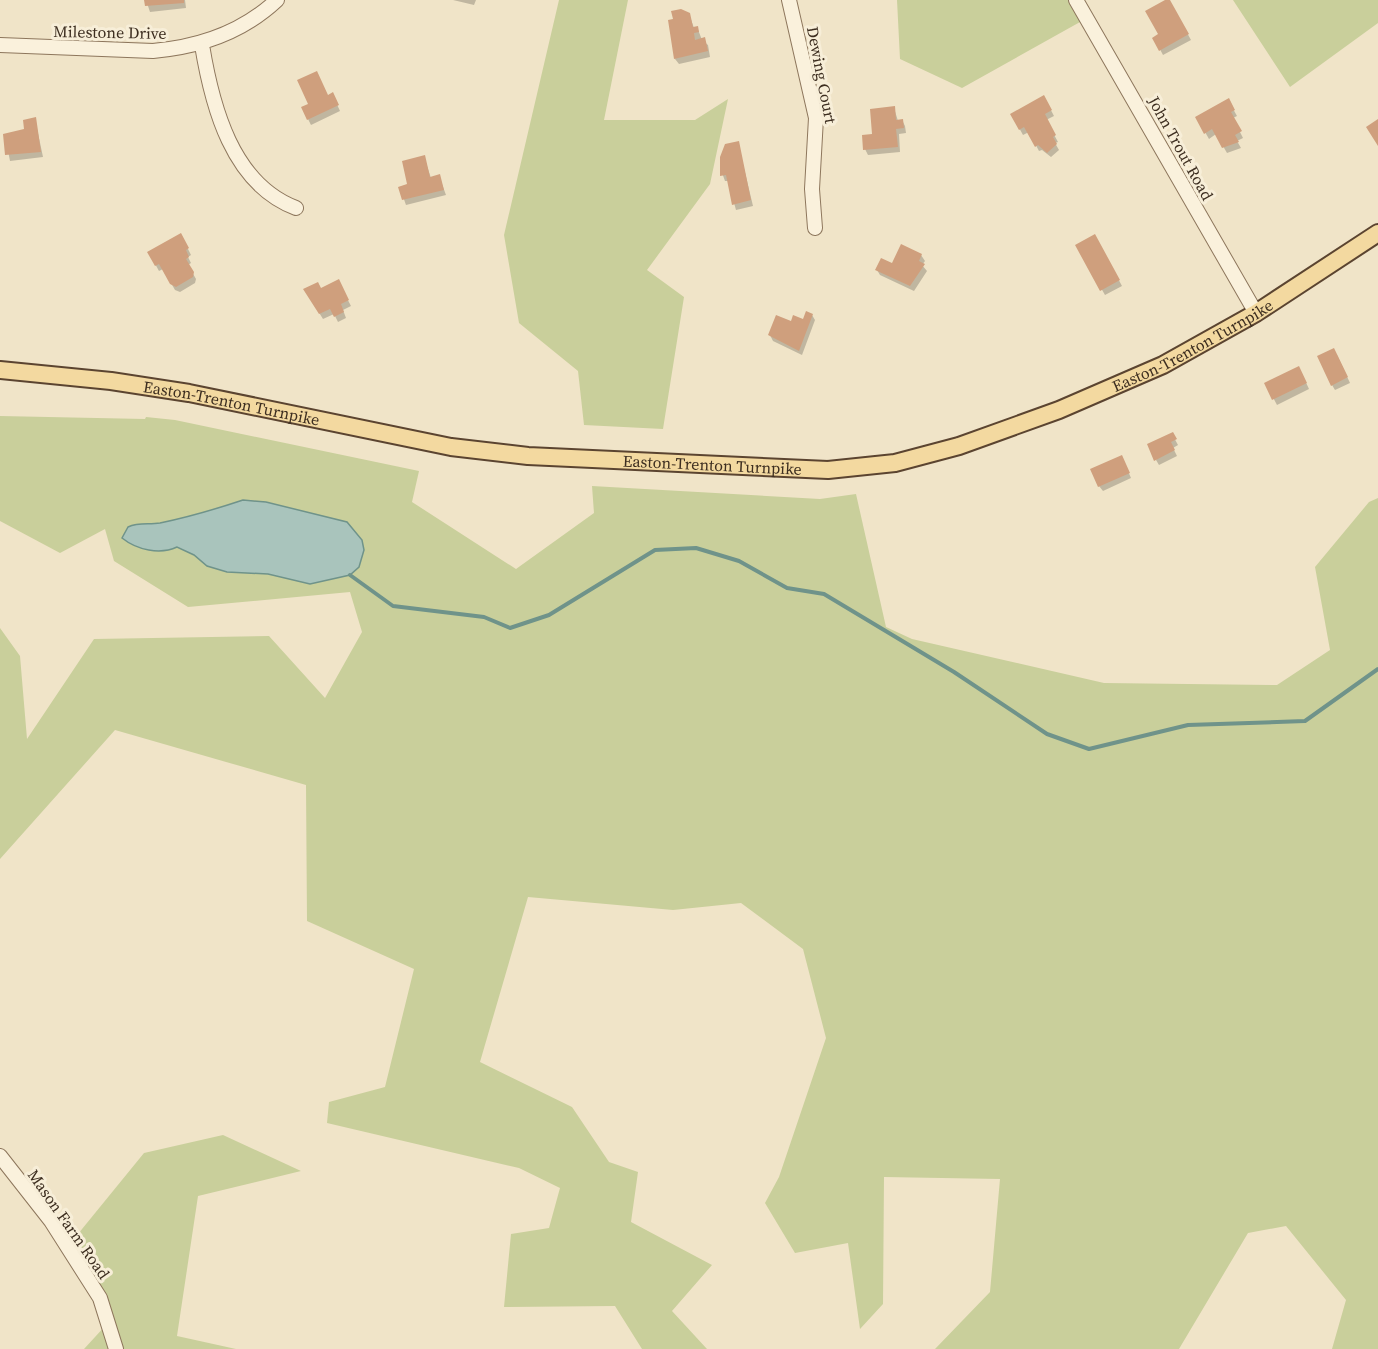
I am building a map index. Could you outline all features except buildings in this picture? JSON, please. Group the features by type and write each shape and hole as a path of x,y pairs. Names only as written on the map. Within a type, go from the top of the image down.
{"main road":[{"name":"Easton-Trenton Turnpike","path":"0,370 111,381 189,393 451,447 528,456 828,470 895,463 959,446 1059,410 1163,365 1256,313 1378,233"}],"street":[{"name":"Milestone Drive","path":"0,45 153,51 202,45 237,29 277,0"},
{"name":"Dewing Court","path":"789,0 816,118 812,189 815,228"},
{"name":"John Trout Road","path":"1076,0 1256,313"},
{"path":"202,45 214,100 237,156 259,185 281,203 296,208"},
{"name":"Mason Farm Road","path":"0,1156 51,1221 100,1298 116,1349"}],"green space":[{"path":"559,0 628,0 604,120 695,120 728,99 710,184 647,270 684,297 663,429 584,425 578,371 519,323 504,235"},
{"path":"897,0 1079,0 1089,17 962,88 900,59"},
{"path":"1233,0 1378,0 1378,23 1290,87"},
{"path":"0,416 145,419 146,417 175,420 419,471 412,502 516,569 594,513 592,486 820,499 856,494 886,627 912,639 1104,683 1277,685 1330,650 1315,567 1369,502 1378,498 1378,1349 1332,1349 1346,1300 1286,1226 1248,1233 1179,1349 935,1349 990,1292 1000,1179 884,1177 883,1304 860,1329 848,1243 795,1253 765,1203 779,1177 826,1038 803,949 741,903 673,910 528,897 480,1062 572,1107 609,1162 638,1172 631,1222 712,1265 672,1311 707,1349 642,1349 615,1306 504,1307 511,1234 549,1228 560,1188 519,1168 327,1123 329,1102 385,1087 414,969 307,921 306,785 115,730 0,859 0,628 20,656 27,739 94,639 269,636 325,698 362,632 350,592 188,607 114,561 105,529 60,553 0,521"},
{"path":"223,1135 301,1171 198,1196 177,1336 236,1349 84,1349 106,1325 69,1245 144,1153"}],"water":[{"path":"243,500 266,502 347,522 362,540 364,550 359,567 350,575 310,584 268,574 227,572 207,566 194,555 177,547 163,551 149,550 135,546 122,538 128,527 132,525 171,521"}],"waterway":[{"path":"350,575 393,606 484,617 510,628 549,615 655,550 696,548 739,561 787,588 824,594 954,672 1047,734 1089,749 1188,725 1305,721 1378,669"}]}
